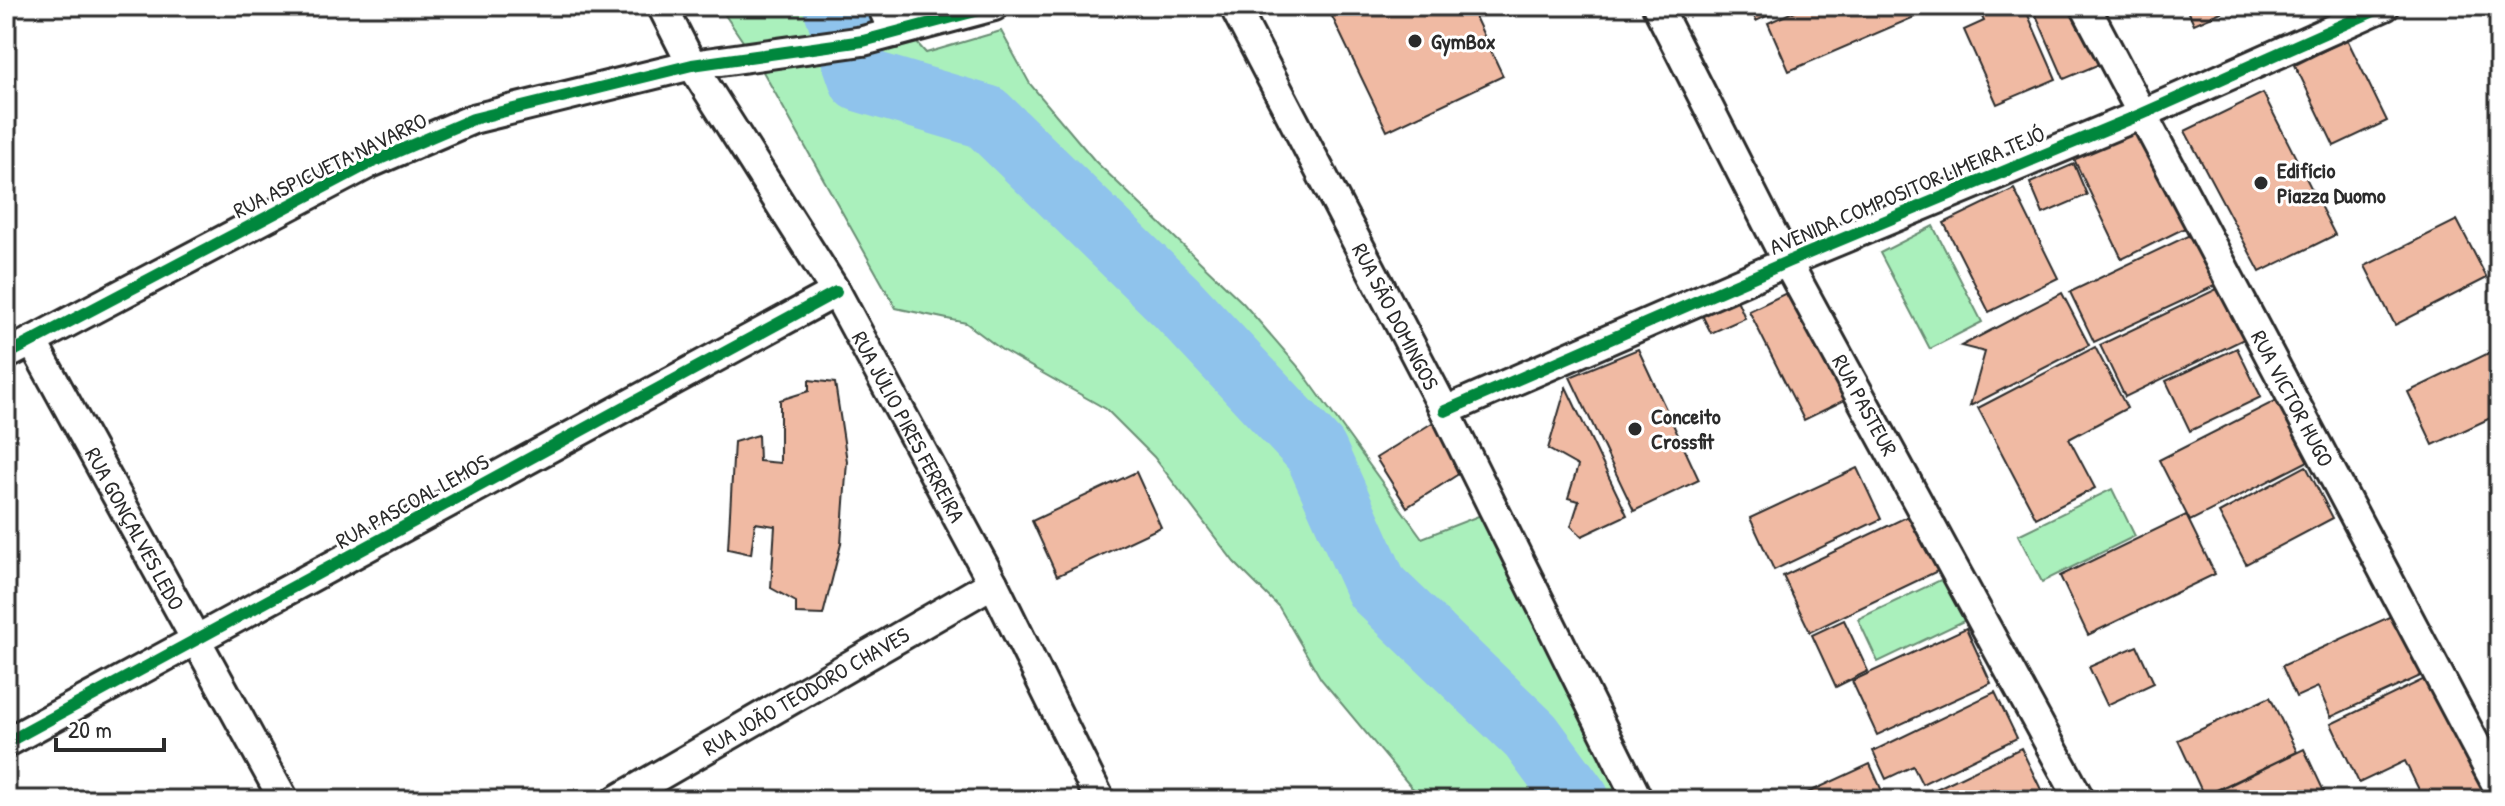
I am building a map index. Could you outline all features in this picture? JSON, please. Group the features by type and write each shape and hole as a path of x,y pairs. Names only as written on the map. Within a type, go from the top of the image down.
{"street":[{"name":"RUA JÚLIO PIRES FERREIRA","path":"662,6 692,65 836,292 993,583 1100,800"},
{"path":"882,6 894,33"},
{"name":"RUA ASPICUETA NAVARRO","path":"6,355 368,164 473,119 692,65 863,41 894,33 938,14 994,6"},
{"name":"RUA SÃO DOMINGOS","path":"1234,6 1445,411 1638,800"},
{"name":"RUA PASTEUR","path":"1657,6 1787,262 2080,800"},
{"name":"RUA VICTOR HUGO","path":"2085,6 2499,789"},
{"name":"AVENIDA COMPOSITOR LIMEIRA TEJÓ","path":"1445,411 1787,262 2142,114 2385,6"},
{"name":"RUA PASCOAL LEMOS","path":"6,743 836,292"},
{"name":"RUA GONÇALVES LEDO","path":"32,341 284,800"},
{"name":"RUA JOÃO TEODORO CHAVES","path":"617,800 993,583"}],"green space":[{"path":"719,6 884,6 926,53 1001,31 1030,84 1095,161 1243,303 1301,370 1422,538 1499,508 1650,800 1428,800 1411,787 1321,679 1279,607 1234,562 1154,457 1106,409 1002,350 966,323 896,308 761,68"},
{"path":"1933,226 1982,322 1930,349 1880,253"},
{"path":"2112,489 2135,536 2042,582 2018,535"},
{"path":"1951,575 1970,618 1878,662 1858,619"}],"building":[{"name":"GymBox","path":"1327,6 1470,6 1503,76 1387,131"},
{"path":"1750,6 1789,6 1756,21"},
{"path":"1806,6 1915,6 1919,15 1789,71 1768,23"},
{"path":"1977,6 2024,6 2056,79 1997,104 1964,30 1984,21"},
{"path":"2032,6 2077,6 2102,63 2064,79"},
{"path":"2186,6 2235,6 2194,24"},
{"path":"2347,39 2387,121 2334,146 2295,65"},
{"name":"Edifício Piazza Duomo","path":"2263,93 2335,235 2260,272 2185,131"},
{"path":"2140,122 2189,226 2122,259 2072,155"},
{"path":"2074,164 2087,195 2043,214 2030,183"},
{"path":"2014,189 2058,278 1989,312 1944,223"},
{"path":"2457,220 2487,278 2395,325 2365,266"},
{"path":"2198,231 2223,282 2094,342 2070,292"},
{"path":"1799,287 1853,396 1804,420 1749,311"},
{"path":"2221,287 2246,338 2125,397 2100,345"},
{"path":"2062,293 2089,345 1970,406 1985,352 1961,346"},
{"path":"1735,295 1745,318 1711,333 1700,311"},
{"path":"2095,347 2127,408 2069,439 2095,488 2036,518 1978,408"},
{"path":"2237,348 2261,397 2190,431 2166,381"},
{"path":"2499,348 2499,414 2433,445 2408,392"},
{"name":"Conceito Crossfit","path":"1638,349 1699,480 1634,511 1570,377"},
{"path":"809,380 835,383 847,461 841,544 823,615 796,614 796,602 771,588 775,526 755,523 751,554 728,549 734,442 758,435 759,461 780,463 780,400 809,391"},
{"path":"1566,387 1627,515 1582,536 1571,526 1579,501 1568,498 1578,466 1548,449"},
{"path":"2283,397 2314,458 2190,521 2159,460"},
{"path":"1440,418 1471,466 1407,507 1376,458"},
{"path":"2306,466 2333,518 2246,564 2219,513"},
{"path":"1857,468 1881,519 1774,570 1750,518"},
{"path":"1136,472 1161,527 1057,576 1032,521"},
{"path":"1921,510 1948,566 1810,632 1783,576"},
{"path":"2186,515 2215,574 2088,635 2060,576"},
{"path":"2400,612 2427,673 2331,717 2318,687 2296,697 2282,666"},
{"path":"1844,620 1868,671 1836,687 1812,635"},
{"path":"1966,628 1991,683 1877,735 1852,681"},
{"path":"2137,646 2154,683 2107,705 2089,667"},
{"path":"2437,673 2493,790 2473,800 2424,800 2405,761 2359,783 2331,724"},
{"path":"1995,692 2017,738 1922,784 1913,766 1886,779 1873,751"},
{"path":"2270,697 2297,752 2204,796 2178,740"},
{"path":"2021,748 2046,800 1913,800"},
{"path":"2304,749 2328,800 2199,800"},
{"path":"1870,764 1886,800 1792,800"}],"waterway":[{"path":"835,6 861,80 986,117 1176,302 1316,452 1377,588 1531,736 1578,800"}],"cycle path":[{"path":"6,355 368,164 473,119 692,65 863,41 994,6"},
{"path":"1445,411 1787,262 2142,114 2385,6"},
{"path":"6,743 836,292"}],"place":[{"name":"GymBox","path":"1415,41"},
{"name":"Edifício Piazza Duomo","path":"2261,183"},
{"name":"Conceito Crossfit","path":"1635,429"}]}
